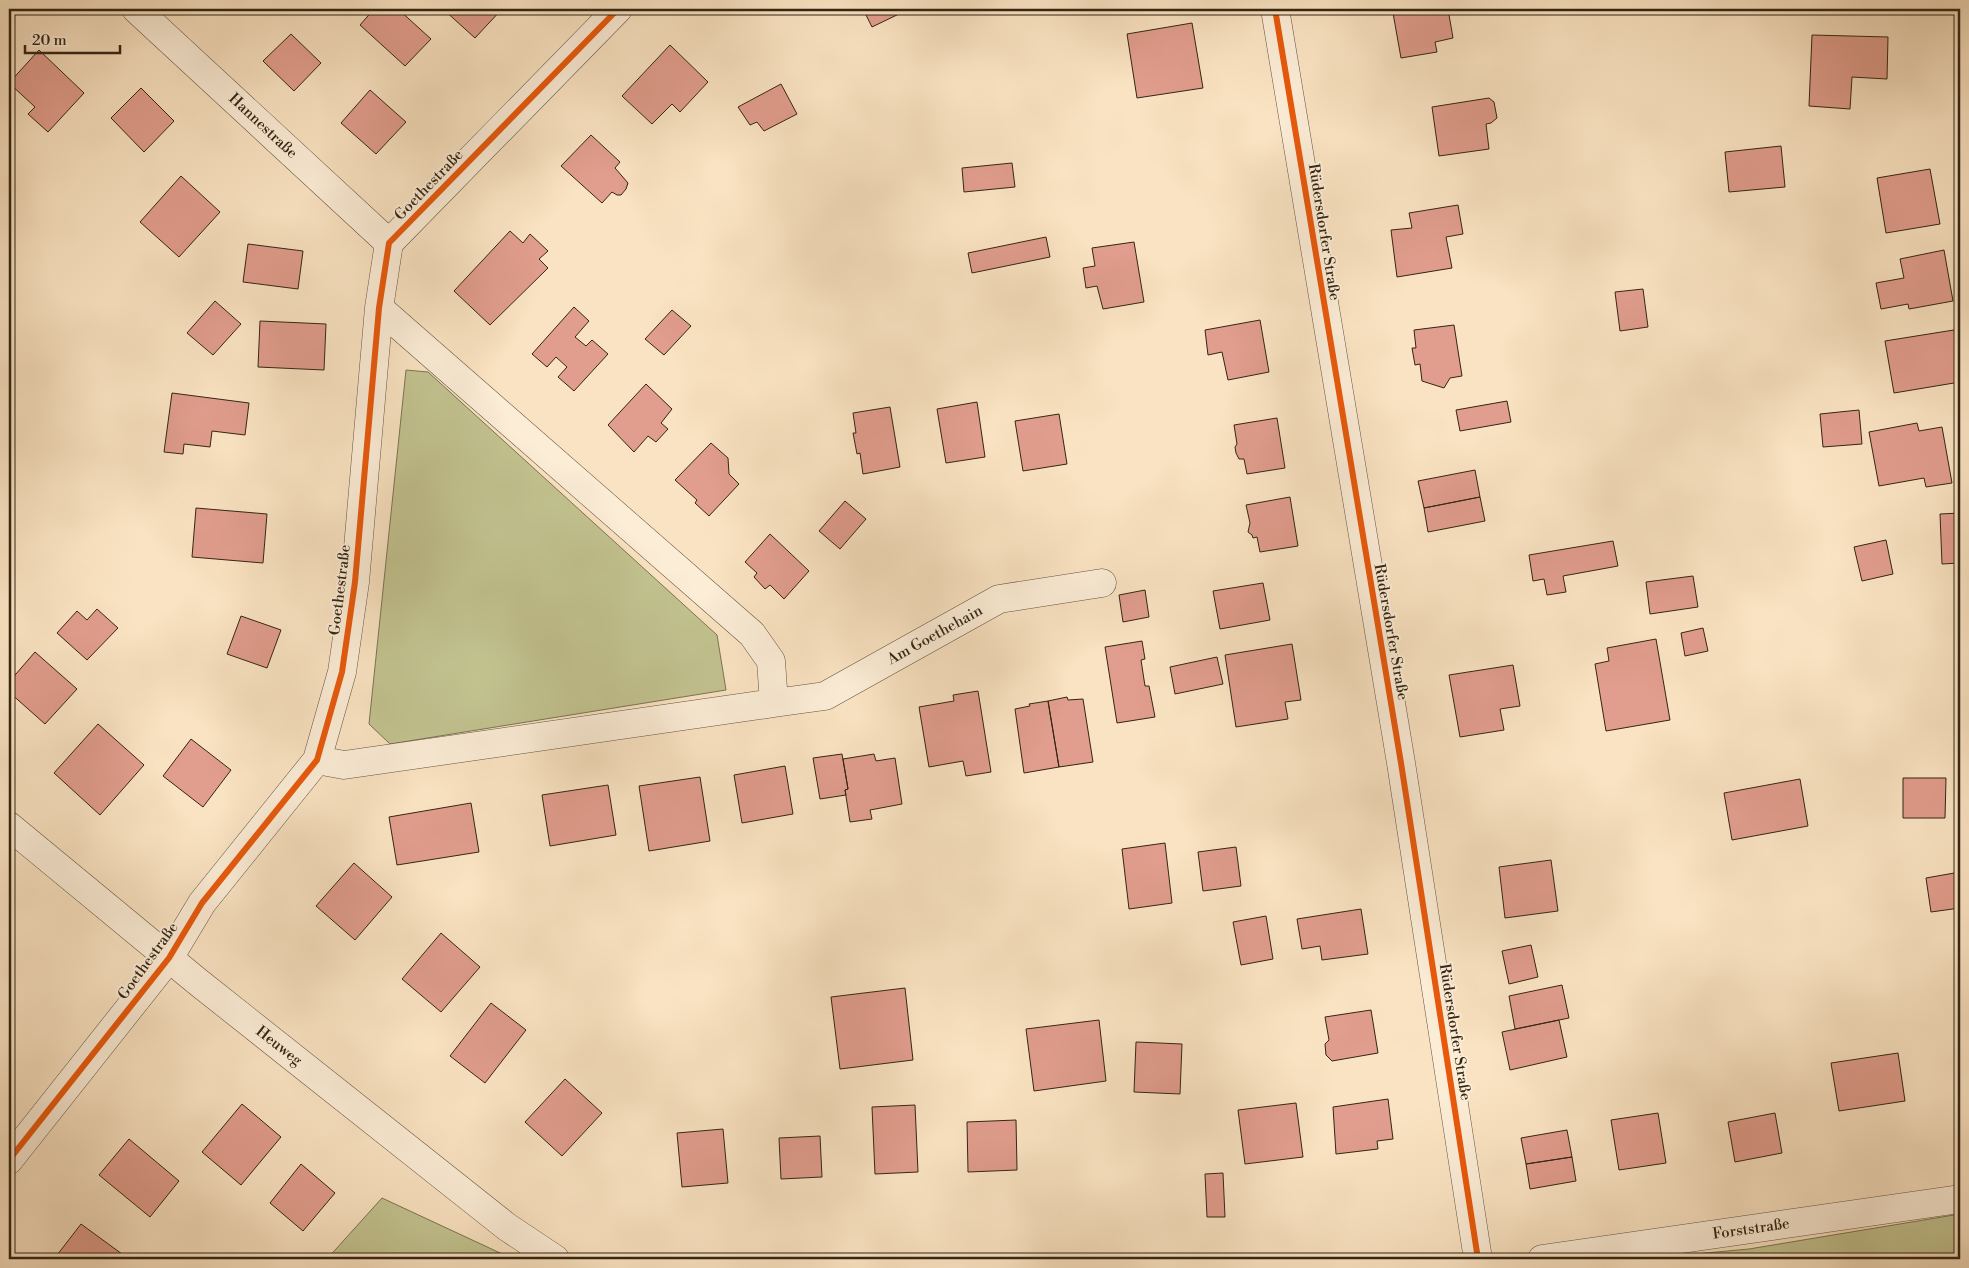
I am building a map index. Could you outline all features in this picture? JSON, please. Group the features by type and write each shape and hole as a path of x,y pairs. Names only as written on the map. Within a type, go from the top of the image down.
{"street":[{"name":"Hannestraße","path":"136,9 389,243"},
{"name":"Goethestraße","path":"9,1160 169,958 202,903 317,760 342,672 355,582 379,308 389,243 618,9"},
{"name":"Rüdersdorfer Straße","path":"1275,9 1400,763 1478,1259"},
{"path":"317,760 344,765 774,702 770,661 752,634 379,308"},
{"name":"Am Goethehain","path":"774,702 825,696 999,598 1102,583"},
{"name":"Heuweg","path":"9,826 169,958 507,1226 556,1259"},
{"name":"Forststraße","path":"1542,1259 1960,1199"}],"green space":[{"path":"406,370 428,372 717,635 726,690 390,744 369,724"},
{"path":"382,1198 513,1259 327,1259"},
{"path":"1960,1214 1960,1259 1641,1259 1749,1249"}],"building":[{"path":"374,9 398,9 431,39 405,66 360,25"},
{"path":"443,9 502,9 475,38"},
{"path":"863,9 899,9 901,13 872,27"},
{"path":"1416,9 1448,9 1453,38 1435,42 1437,52 1401,58 1393,13"},
{"path":"9,17 15,22 9,30"},
{"path":"1192,23 1203,88 1137,98 1127,34"},
{"path":"291,34 321,63 294,91 263,61"},
{"path":"1812,35 1888,37 1887,79 1852,77 1850,109 1809,106"},
{"path":"670,45 708,82 680,112 672,104 652,124 622,96"},
{"path":"39,50 84,93 48,132 28,114 35,107 9,83"},
{"path":"781,84 797,114 764,131 757,122 750,125 738,107"},
{"path":"141,88 174,121 144,152 111,118"},
{"path":"370,90 406,122 376,154 341,123"},
{"path":"1489,98 1494,102 1497,118 1491,123 1486,124 1489,149 1439,156 1432,107"},
{"path":"591,135 620,162 615,168 628,183 621,195 612,192 602,203 561,166"},
{"path":"1781,146 1785,187 1729,192 1725,152"},
{"path":"1012,163 1015,187 964,192 962,168"},
{"path":"1930,169 1940,224 1886,233 1877,178"},
{"path":"181,176 220,212 179,257 140,222"},
{"path":"1458,205 1463,234 1446,237 1452,268 1397,277 1391,230 1412,228 1409,213"},
{"path":"510,231 523,243 530,234 548,251 539,259 548,268 490,325 454,291"},
{"path":"1046,237 1050,257 972,273 968,253"},
{"path":"1134,242 1144,302 1103,309 1097,286 1086,288 1083,268 1095,266 1092,248"},
{"path":"248,244 303,251 298,289 243,282"},
{"path":"1944,250 1953,301 1909,309 1908,304 1881,309 1876,283 1904,278 1900,259"},
{"path":"1643,289 1648,327 1620,331 1615,292"},
{"path":"215,301 241,324 213,355 187,333"},
{"path":"574,307 589,321 575,337 586,346 592,340 608,354 574,391 558,377 567,367 556,357 547,367 532,354"},
{"path":"672,310 691,326 664,355 645,339"},
{"path":"1260,320 1269,372 1228,380 1222,352 1208,355 1205,330"},
{"path":"260,321 326,324 324,370 258,367"},
{"path":"1454,325 1462,376 1450,378 1444,388 1422,381 1420,364 1415,365 1412,348 1416,348 1414,330"},
{"path":"1960,329 1960,382 1894,393 1885,341"},
{"path":"646,384 672,409 661,423 668,429 656,442 648,436 634,452 608,425"},
{"path":"172,393 249,403 245,435 212,431 210,447 184,444 183,454 164,452"},
{"path":"1507,401 1511,422 1460,431 1456,410"},
{"path":"977,402 985,457 946,463 937,409"},
{"path":"890,407 900,467 863,474 860,453 857,454 853,433 856,433 853,413"},
{"path":"1859,410 1862,444 1823,447 1820,414"},
{"path":"1059,414 1067,464 1023,471 1015,421"},
{"path":"1277,418 1285,468 1247,474 1244,459 1239,459 1236,453 1235,447 1237,444 1234,425"},
{"path":"1917,423 1919,431 1942,427 1952,483 1926,487 1924,478 1879,486 1869,432"},
{"path":"711,443 728,458 729,474 739,484 709,516 695,503 697,500 675,480"},
{"path":"1475,470 1480,497 1424,508 1418,481"},
{"path":"1290,497 1298,546 1260,552 1257,537 1253,538 1248,532 1250,523 1246,505"},
{"path":"1480,497 1485,521 1428,532 1424,508"},
{"path":"845,501 866,519 840,549 819,531"},
{"path":"196,508 267,514 263,563 192,557"},
{"path":"1960,513 1960,563 1942,564 1940,514"},
{"path":"770,534 809,571 784,599 770,585 765,589 754,577 757,573 745,562"},
{"path":"1886,540 1893,574 1862,581 1854,547"},
{"path":"1613,541 1618,566 1563,576 1566,592 1547,595 1544,579 1533,581 1529,555"},
{"path":"1693,576 1698,607 1650,614 1646,582"},
{"path":"1263,583 1270,620 1220,629 1213,591"},
{"path":"1145,590 1149,617 1123,622 1119,595"},
{"path":"97,609 118,628 87,660 57,633 77,611 87,620"},
{"path":"241,616 281,630 267,668 227,654"},
{"path":"1703,628 1708,651 1685,656 1681,633"},
{"path":"1656,639 1670,720 1606,731 1595,664 1609,661 1607,648"},
{"path":"1142,641 1145,659 1141,660 1145,686 1149,686 1155,717 1117,723 1105,647"},
{"path":"1292,644 1301,700 1285,702 1288,719 1236,727 1225,655"},
{"path":"35,652 77,689 45,724 9,692 9,682"},
{"path":"1217,657 1223,684 1175,694 1170,667"},
{"path":"1956,662 1960,662 1960,709"},
{"path":"1513,665 1520,706 1500,709 1504,730 1460,737 1449,675"},
{"path":"978,691 991,772 966,776 963,761 929,767 919,707 954,701 953,695"},
{"path":"1067,697 1068,700 1083,699 1093,762 1059,767 1048,701"},
{"path":"1048,701 1059,767 1024,773 1015,709 1030,706 1029,704"},
{"path":"98,724 144,765 100,815 54,773"},
{"path":"191,739 231,770 203,807 163,776"},
{"path":"842,754 848,789 845,790 846,795 820,799 813,758"},
{"path":"874,754 876,761 895,758 902,804 870,810 872,819 850,822 845,790 848,789 843,759"},
{"path":"785,766 793,814 742,823 734,775"},
{"path":"700,777 710,841 649,851 639,786"},
{"path":"1903,778 1946,778 1945,818 1903,818"},
{"path":"1800,779 1808,826 1732,840 1724,793"},
{"path":"608,785 616,835 550,846 542,795"},
{"path":"471,803 479,852 397,865 389,817"},
{"path":"1165,843 1172,903 1129,909 1122,849"},
{"path":"1236,847 1241,886 1203,891 1198,852"},
{"path":"1551,860 1558,911 1505,918 1499,867"},
{"path":"354,863 392,897 355,940 316,906"},
{"path":"1960,872 1960,908 1931,912 1926,878"},
{"path":"1361,909 1368,954 1322,960 1320,946 1302,949 1297,919"},
{"path":"1266,916 1273,959 1241,965 1233,922"},
{"path":"441,933 480,967 441,1012 402,979"},
{"path":"1531,945 1538,977 1509,984 1502,951"},
{"path":"1562,985 1569,1018 1515,1029 1509,996"},
{"path":"905,988 913,1060 840,1069 831,997"},
{"path":"491,1003 526,1030 485,1083 450,1056"},
{"path":"1371,1010 1378,1053 1332,1061 1326,1055 1325,1044 1329,1040 1325,1017"},
{"path":"1099,1020 1106,1081 1034,1091 1026,1029"},
{"path":"1559,1020 1567,1057 1510,1070 1502,1032"},
{"path":"1136,1042 1182,1044 1180,1094 1134,1092"},
{"path":"1898,1053 1905,1101 1839,1111 1831,1063"},
{"path":"565,1079 602,1113 562,1156 525,1122"},
{"path":"1388,1099 1393,1139 1377,1141 1378,1149 1336,1154 1333,1107"},
{"path":"1296,1103 1303,1157 1245,1164 1238,1110"},
{"path":"242,1104 281,1137 241,1185 202,1152"},
{"path":"915,1105 918,1172 875,1174 872,1107"},
{"path":"1658,1113 1666,1163 1619,1170 1611,1120"},
{"path":"1775,1113 1782,1153 1735,1162 1728,1122"},
{"path":"1016,1120 1017,1170 968,1172 967,1122"},
{"path":"723,1129 728,1183 682,1187 677,1133"},
{"path":"1567,1130 1572,1157 1526,1164 1521,1138"},
{"path":"820,1136 822,1177 781,1179 779,1138"},
{"path":"129,1139 179,1181 150,1217 99,1175"},
{"path":"1572,1157 1576,1181 1530,1189 1526,1164"},
{"path":"301,1164 335,1193 303,1231 270,1203"},
{"path":"1223,1173 1225,1217 1207,1217 1205,1174"},
{"path":"81,1224 122,1254 118,1259 54,1259"}],"cycle path":[{"path":"9,1160 169,958 202,903 317,760 342,672 355,582 379,308 389,243 618,9"},
{"path":"1275,9 1401,763 1478,1259"}]}
